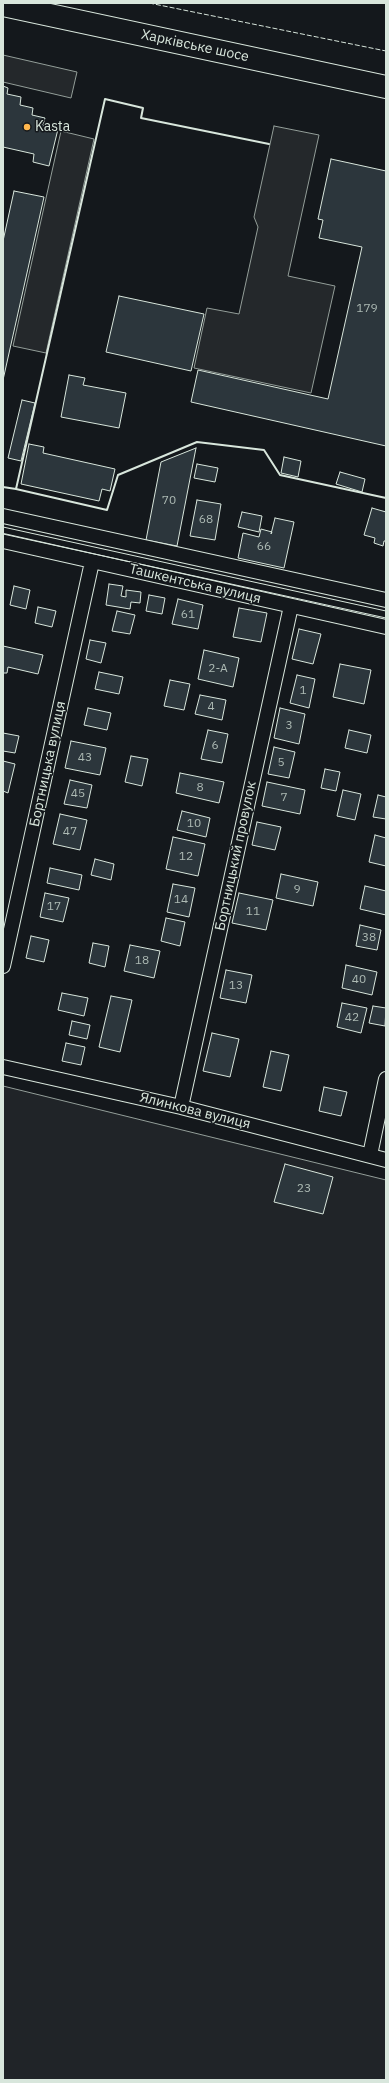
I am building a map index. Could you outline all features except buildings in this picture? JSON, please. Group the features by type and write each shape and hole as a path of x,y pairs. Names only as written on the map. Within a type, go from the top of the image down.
{"main road":[{"name":"Харківське шосе","path":"3,5 386,87"}],"street":[{"name":"Ташкентська вулиця","path":"3,516 386,600"},
{"name":"Ташкентська вулиця","path":"3,542 386,627"},
{"name":"Бортницька вулиця","path":"3,966 92,562"},
{"name":"Бортницький провулок","path":"181,1107 291,606"},
{"name":"Ялинкова вулиця","path":"3,1067 181,1107 386,1160"},
{"path":"370,1155 386,1079"}],"shaded area":[{"path":"3,55 77,72 71,98 3,82"},
{"path":"274,126 319,135 288,276 335,286 311,393 194,368 207,308 239,314 258,227 254,217"},
{"path":"61,131 94,139 46,353 13,346"},
{"path":"3,1086 386,1180 386,2080 3,2080"}],"tram line":[{"path":"3,527 386,611"},
{"path":"3,534 386,618"}],"fence":[{"path":"149,3 386,51"}],"wall":[{"path":"269,144 141,118 143,108 105,99 16,489 107,510 118,475 197,442 264,450 280,475 386,498"},
{"path":"3,487 16,489"}],"place":[{"name":"Kasta","path":"27,127"}]}
